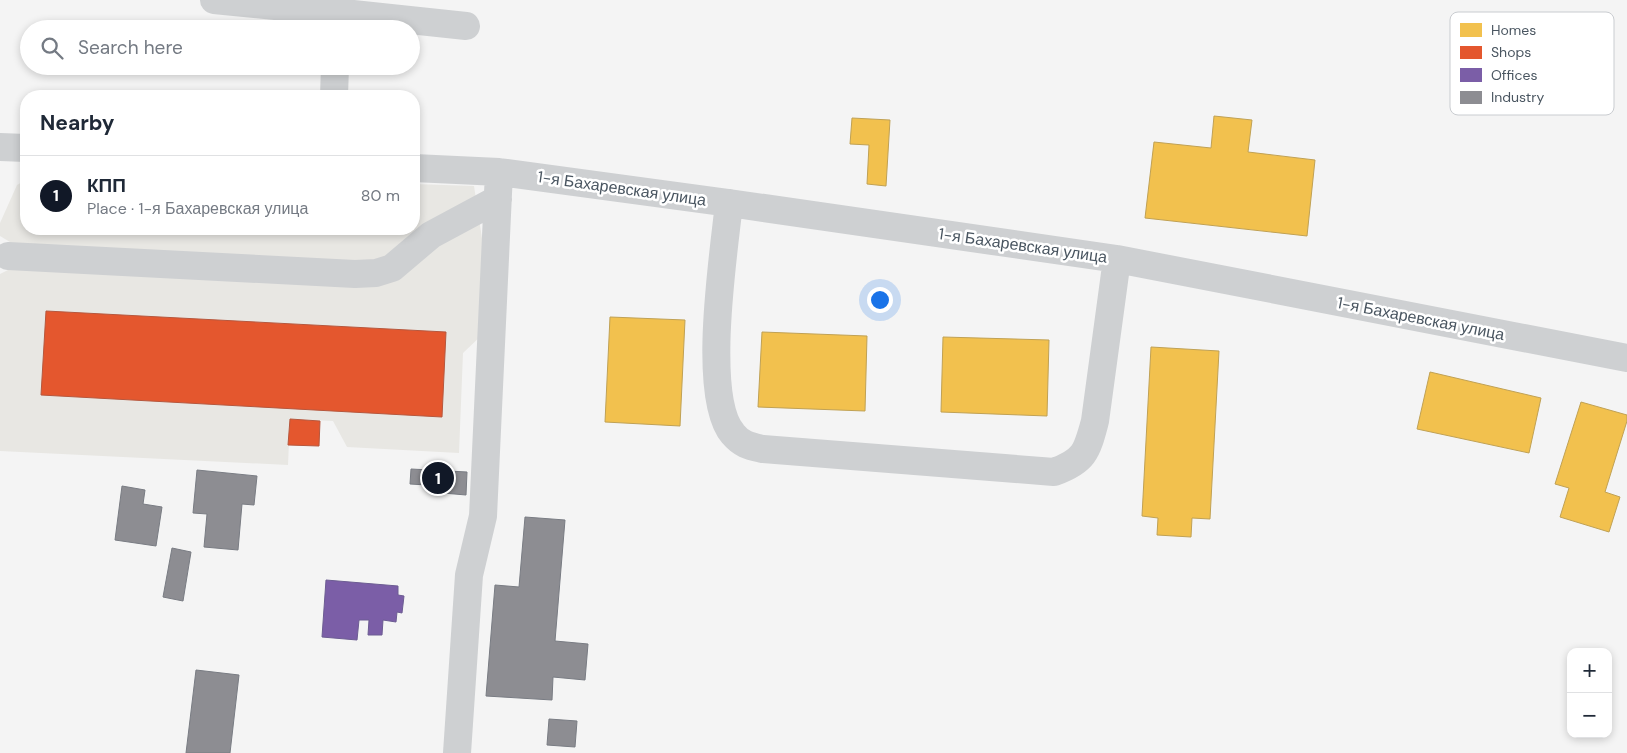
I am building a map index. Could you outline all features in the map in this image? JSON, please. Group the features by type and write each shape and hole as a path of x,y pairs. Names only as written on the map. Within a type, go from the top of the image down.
{"street":[{"path":"214,0 329,20"},
{"path":"420,24 466,26"},
{"path":"334,90 335,75"},
{"path":"0,147 20,148"},
{"name":"1-я Бахаревская улица","path":"420,168 499,172 1117,259 1627,358"},
{"path":"457,753 469,576 483,516 499,172"},
{"path":"8,256 355,274 376,273 392,268 430,235 498,199"},
{"path":"729,203 716,345 717,382 723,414 731,433 744,444 763,449 1054,472 1068,467 1082,457 1090,440 1095,421 1117,259"}],"shaded area":[{"path":"20,183 20,235 420,235 420,184 474,186 487,271 483,334 463,353 459,453 347,447 333,421 290,419 288,465 0,451 0,274 8,270 10,242 0,236 0,223 17,185"}],"building: Homes":[{"path":"1214,116 1252,120 1248,152 1315,160 1307,236 1145,218 1154,142 1211,148"},
{"path":"852,118 890,120 886,186 867,184 869,145 850,144"},
{"path":"610,317 685,320 680,426 605,422"},
{"path":"762,332 867,336 865,411 758,407"},
{"path":"943,337 1049,340 1047,416 941,412"},
{"path":"1151,347 1219,351 1210,519 1192,518 1191,537 1157,535 1158,518 1142,516"},
{"path":"1430,372 1541,398 1529,453 1417,429"},
{"path":"1581,402 1627,415 1627,421 1605,492 1620,497 1609,532 1560,517 1569,488 1555,484"}],"building: Shops":[{"path":"46,311 446,332 442,417 41,395"},
{"path":"290,419 320,421 319,446 288,445"}],"building: Offices":[{"path":"326,580 398,586 398,595 404,596 402,613 397,612 396,622 383,620 382,635 368,635 369,620 359,620 357,640 322,637"}],"building: Industry":[{"path":"411,469 467,472 466,495 443,493 444,486 410,484"},
{"path":"197,470 257,476 254,505 242,504 238,550 204,547 207,514 193,513"},
{"path":"122,486 145,490 143,504 162,507 156,546 115,540"},
{"path":"525,517 565,520 555,641 588,644 585,680 553,677 552,700 486,696 495,585 519,587"},
{"path":"172,548 191,552 183,601 163,597"},
{"path":"196,670 239,675 230,753 186,753"},
{"path":"549,719 577,721 575,747 547,745"}],"place":[{"name":"КПП","path":"438,478"}]}
